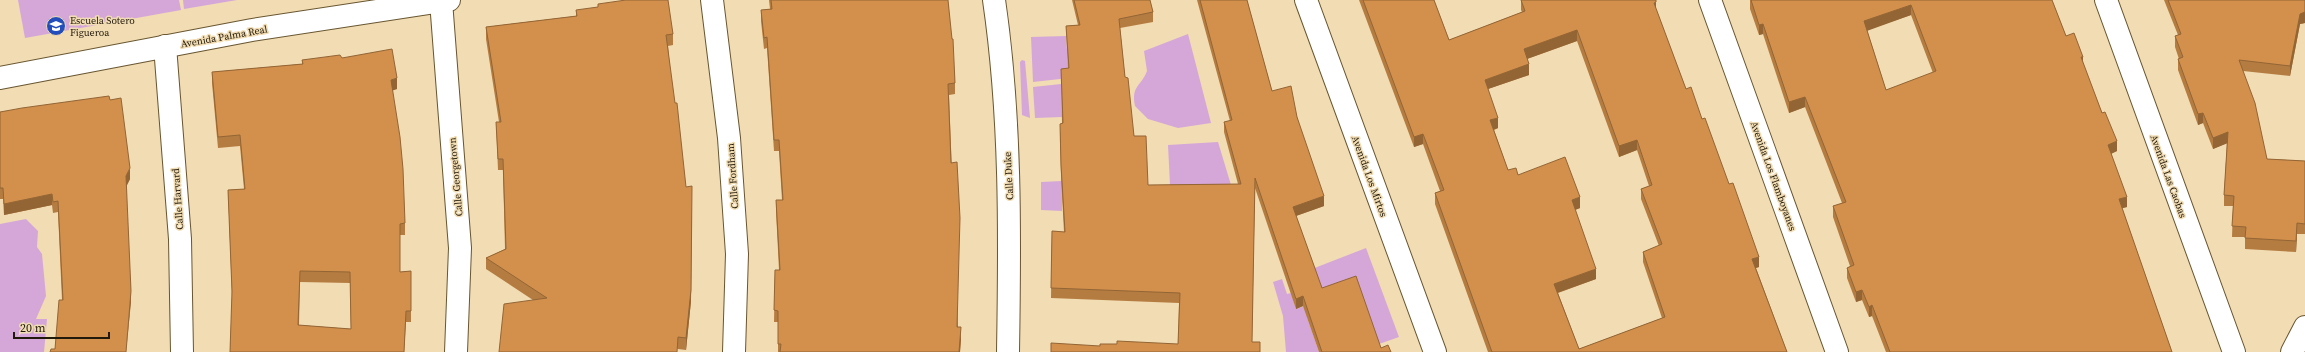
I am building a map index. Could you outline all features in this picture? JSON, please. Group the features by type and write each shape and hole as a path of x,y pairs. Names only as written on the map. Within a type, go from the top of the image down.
{"street":[{"name":"Calle Fordham","path":"712,0 729,138 737,254 734,352"},
{"name":"Calle Duke","path":"994,0 1004,86 1009,213 1008,352"},
{"name":"Avenida Los Mirtos","path":"1306,0 1435,352"},
{"name":"Avenida Los Flamboyanes","path":"1710,0 1837,352"},
{"name":"Avenida Las Caobas","path":"2106,0 2234,352"},
{"name":"Avenida Palma Real","path":"0,78 165,46 445,1"},
{"name":"Calle Georgetown","path":"445,1 460,248 456,352"},
{"name":"Calle Harvard","path":"165,46 180,239 182,352"},
{"path":"2292,352 2305,327"}],"shaded area":[{"name":"Escuela Sotero Figueroa","path":"18,0 179,0 181,10 25,38"},
{"path":"183,0 237,0 184,9"},
{"path":"1188,34 1211,123 1178,128 1148,119 1135,106 1134,94 1147,71 1144,51"},
{"path":"1066,36 1069,78 1033,82 1031,37"},
{"path":"1022,60 1025,61 1030,118 1022,115 1020,62"},
{"path":"1061,84 1062,117 1035,118 1033,87"},
{"path":"1218,142 1241,218 1181,195 1170,185 1168,145"},
{"path":"1062,181 1062,211 1041,210 1041,182"},
{"path":"26,219 38,231 37,247 42,254 46,296 36,319 47,319 44,352 0,352 0,224"},
{"path":"1366,248 1399,337 1356,352 1322,298 1312,269"},
{"path":"1282,279 1287,294 1291,293 1296,309 1313,303 1307,317 1319,352 1286,352 1283,316 1273,282"}],"building":[{"path":"626,0 668,0 673,34 666,35 675,103 677,103 686,187 692,186 691,290 686,338 678,337 677,352 499,352 504,304 547,298 486,258 506,249 503,159 498,159 496,122 501,122 486,27 577,16 576,10 598,7 598,4"},
{"path":"771,0 948,0 953,39 955,83 948,84 951,163 957,162 960,218 957,327 961,327 959,352 780,352 781,344 778,344 778,311 774,310 775,270 780,270 776,200 783,200 779,140 774,140 767,37 764,38 761,10 772,9"},
{"path":"1074,0 1150,0 1153,12 1119,19 1125,77 1128,78 1134,136 1146,136 1148,185 1241,184 1224,122 1232,120 1200,0 1247,0 1272,91 1291,86 1297,117 1324,196 1293,207 1322,288 1356,276 1381,348 1388,345 1391,352 1322,352 1303,296 1296,299 1255,178 1252,342 1260,342 1260,352 1051,352 1051,343 1100,346 1100,344 1117,344 1117,341 1178,344 1180,293 1051,288 1052,231 1065,232 1061,165 1060,124 1063,123 1061,69 1069,68 1066,26 1080,25"},
{"path":"1363,0 1434,0 1449,40 1525,11 1521,0 1656,0 1654,3 1686,89 1691,87 1702,119 1705,118 1729,184 1733,183 1759,257 1752,259 1787,352 1492,352 1435,193 1444,190 1423,134 1414,137","holes":["1577,30 1619,146 1637,140 1652,185 1641,189 1662,244 1643,252 1665,317 1579,349 1554,284 1596,269 1572,200 1580,197 1565,157 1518,175 1516,168 1508,170 1490,120 1498,118 1485,80 1529,64 1524,49"]},
{"path":"1751,0 2052,0 2066,36 2074,33 2083,57 2081,57 2102,113 2105,112 2117,141 2108,145 2127,197 2119,199 2172,352 1890,352 1872,305 1869,307 1862,290 1856,292 1847,268 1854,265 1833,206 1846,202 1805,97 1789,102 1763,24 1759,25","holes":["1911,5 1936,71 1886,90 1864,21"]},
{"path":"2168,0 2305,0 2305,12 2300,14 2290,66 2239,60 2255,103 2267,159 2305,161 2305,224 2297,223 2296,241 2245,238 2246,227 2232,226 2234,196 2224,195 2228,132 2213,138 2203,113 2198,114 2178,59 2183,57 2175,36 2181,34"},
{"path":"392,49 397,78 391,80 400,137 405,223 400,224 400,272 411,271 411,311 406,311 404,352 230,352 232,291 228,190 245,189 240,135 218,137 212,72 303,64 302,60 340,55 342,58","holes":["300,271 350,272 351,329 298,325"]},
{"path":"109,96 110,100 121,98 130,168 126,176 131,291 126,352 50,352 51,349 55,349 59,300 63,300 58,201 53,202 52,194 4,204 3,188 0,188 0,112"}],"place":[{"name":"Escuela Sotero Figueroa","path":"56,26"}]}
